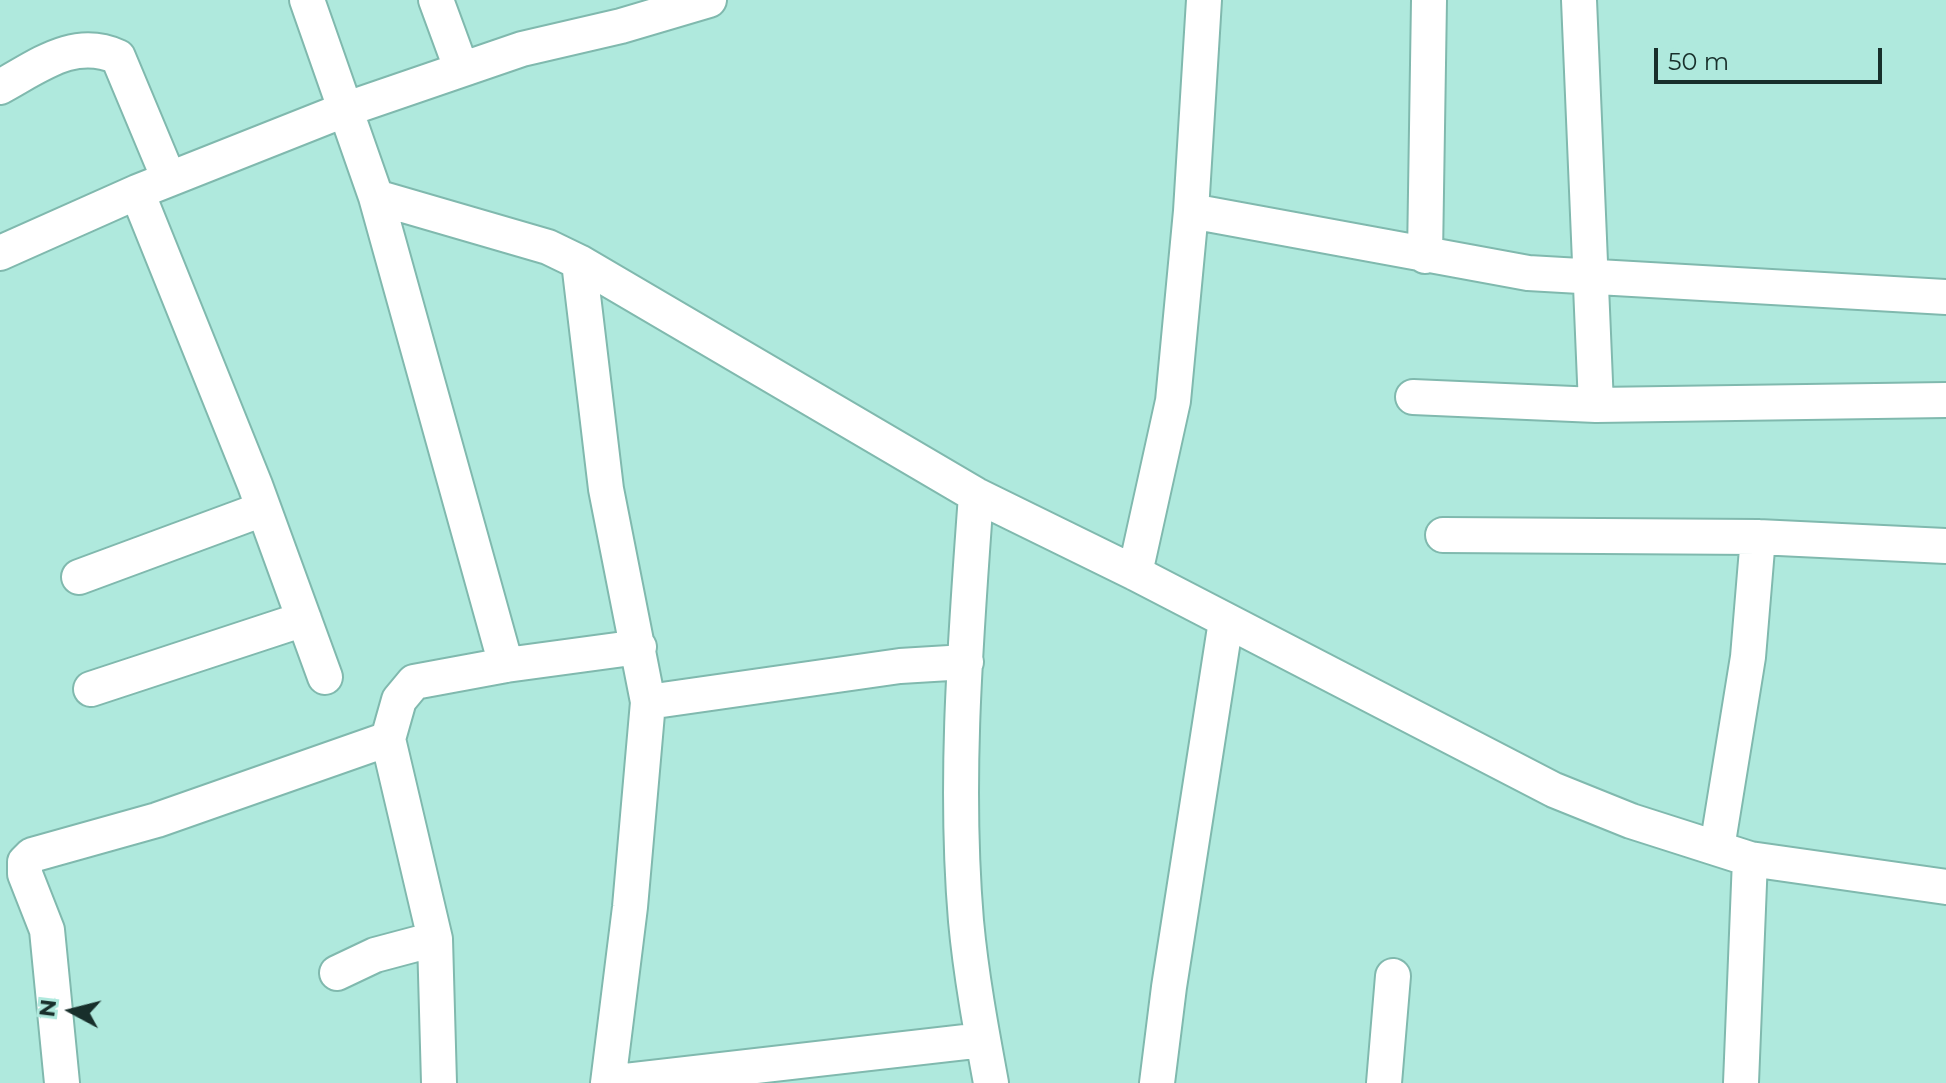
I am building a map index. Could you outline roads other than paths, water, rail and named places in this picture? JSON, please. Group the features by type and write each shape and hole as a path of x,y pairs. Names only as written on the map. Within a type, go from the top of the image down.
{"street":[{"path":"307,0 376,197 506,665"},
{"path":"436,0 461,68"},
{"path":"0,253 169,179 461,68 620,13 709,0"},
{"path":"1135,573 1173,401 1191,211 1204,0"},
{"path":"1425,256 1429,0"},
{"path":"1579,0 1596,405"},
{"path":"0,87 70,51 102,49 118,57 169,179"},
{"path":"137,192 263,509 325,677"},
{"path":"376,197 548,247 579,262 976,495 1135,573 1554,790 1631,821 1750,859 1817,871 1946,887"},
{"path":"1191,211 1528,273 1590,279 1946,297"},
{"path":"579,262 606,489 648,702 630,907 608,1083 983,1040"},
{"path":"1413,397 1596,405 1946,400"},
{"path":"976,495 966,662 962,834 966,920 991,1083"},
{"path":"79,577 263,509"},
{"path":"1443,535 1758,537 1946,546"},
{"path":"1717,848 1748,657 1758,537"},
{"path":"91,689 304,619"},
{"path":"1157,1083 1226,621"},
{"path":"439,1083 435,939 388,739 399,700 414,682 506,665 639,647"},
{"path":"648,702 900,666 966,662"},
{"path":"62,1083 47,930 25,874 25,862 32,855 157,820 388,739"},
{"path":"1741,1083 1750,859"},
{"path":"337,973 375,955 435,939"},
{"path":"1384,1083 1393,976"}]}
